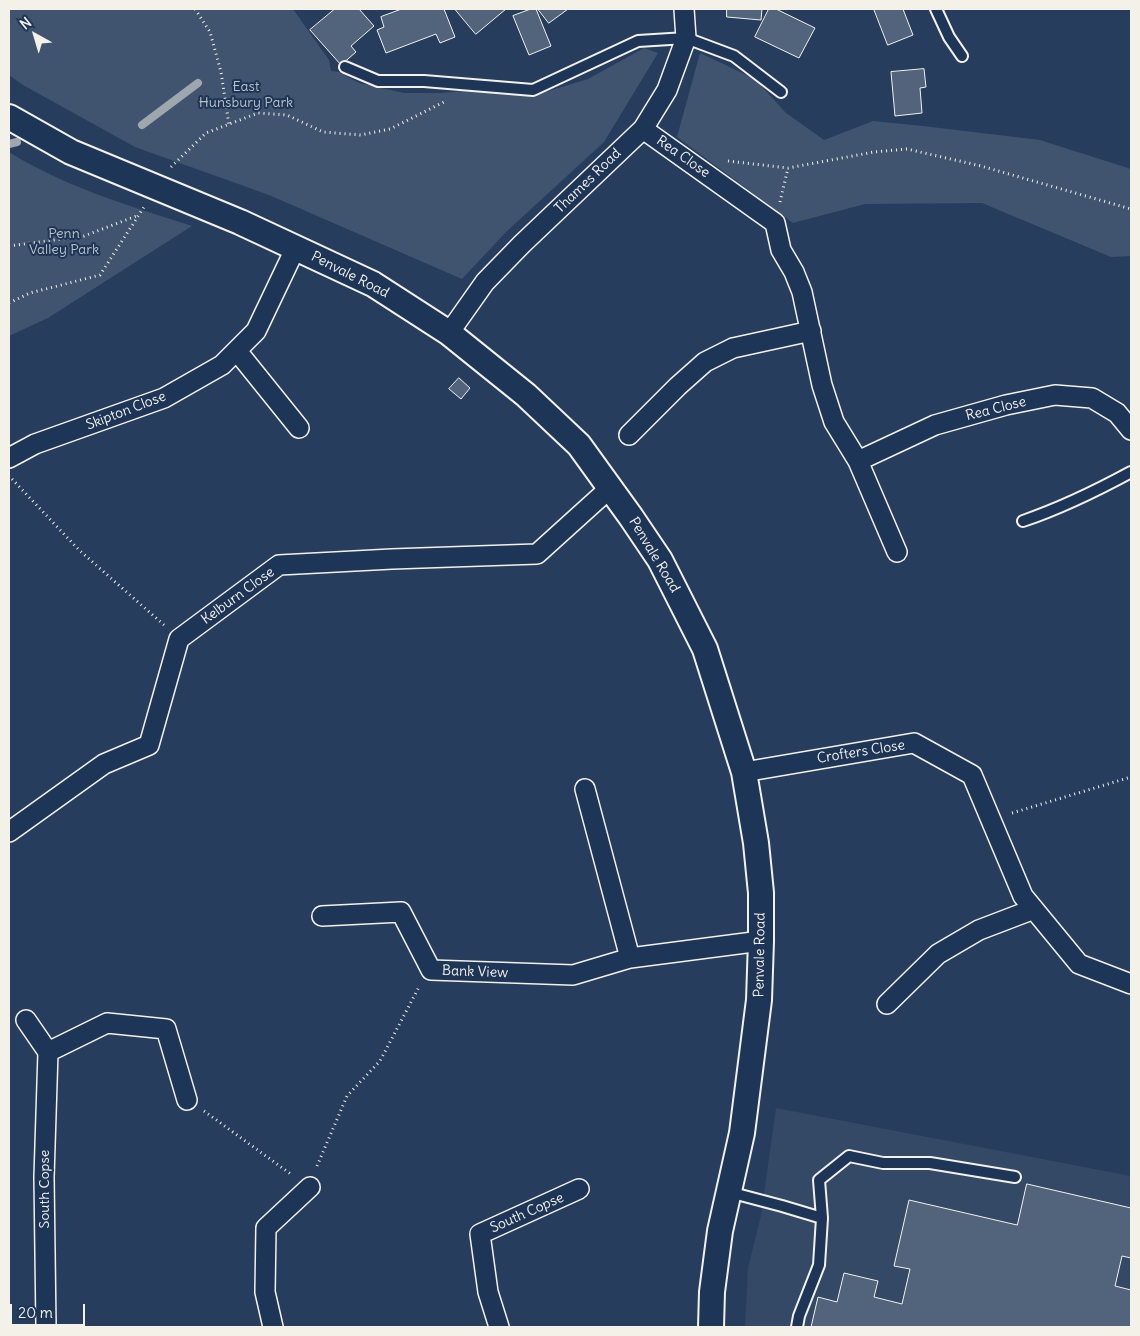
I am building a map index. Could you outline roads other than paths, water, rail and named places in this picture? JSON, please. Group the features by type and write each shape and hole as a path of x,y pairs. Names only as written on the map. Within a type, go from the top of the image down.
{"street":[{"name":"Thames Road","path":"449,333 485,282 522,244 643,129 667,90 686,38 684,9"},
{"name":"Penvale Road","path":"9,117 71,152 296,247 373,284 449,333 526,395 579,445 660,560 705,649 744,772 756,843 760,893 759,1000 742,1133 720,1231 714,1275 711,1327"},
{"name":"Rea Close","path":"643,129 775,223 781,250 794,272 802,292 811,331"},
{"name":"Skipton Close","path":"9,458 35,444 164,398 222,365 256,331 296,247"},
{"path":"629,435 705,362 733,348 811,331 822,385 834,422 858,461 897,552"},
{"path":"237,351 299,428"},
{"name":"Rea Close","path":"858,461 935,425 1006,405 1055,395 1092,398 1117,413 1131,430"},
{"name":"Kelburn Close","path":"9,832 104,764 149,745 179,639 279,565 537,554 610,488"},
{"name":"Crofters Close","path":"744,772 914,743 972,775 1023,896 1079,964 1131,984"},
{"path":"585,788 630,958"},
{"path":"887,1004 938,954 979,930 1034,909"},
{"name":"Bank View","path":"322,916 401,912 431,970 573,975 630,958 761,941"},
{"path":"26,1020 48,1052 107,1023 166,1029 187,1100"},
{"name":"South Copse","path":"46,1327 44,1177 48,1052"},
{"path":"273,1327 265,1292 266,1228 310,1187"},
{"name":"South Copse","path":"499,1327 488,1292 480,1234 579,1189"}],"lane":[{"path":"936,9 949,37 962,56"},
{"path":"345,67 378,81 424,81 533,90 638,41 686,38 734,56 781,92"},
{"path":"1023,521 1087,496 1131,472"},
{"path":"798,1327 799,1316 819,1266 822,1218 819,1180 849,1156 883,1163 930,1163 1015,1177"},
{"path":"729,1192 822,1218"}],"waterway":[{"path":"142,125 198,83"},
{"path":"9,144 17,142"}],"park label":[{"name":"East Hunsbury Park","path":"246,95"},
{"name":"Penn Valley Park","path":"64,242"}]}
